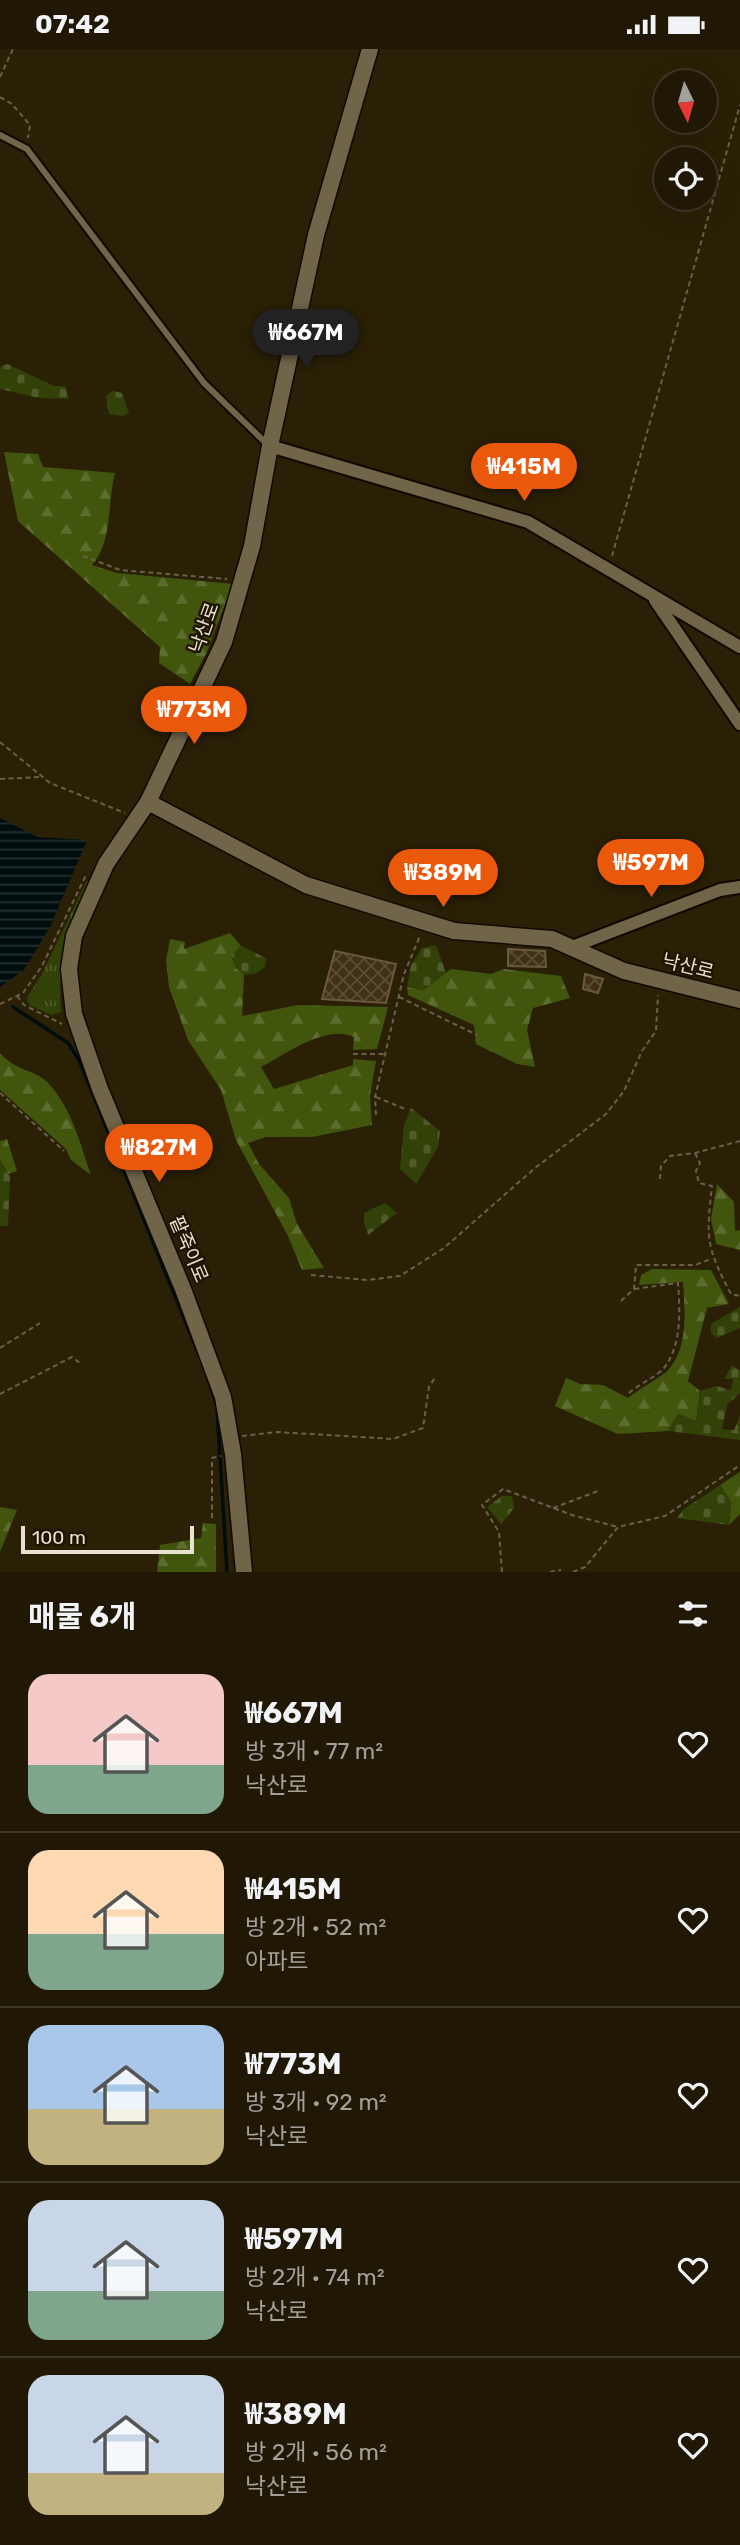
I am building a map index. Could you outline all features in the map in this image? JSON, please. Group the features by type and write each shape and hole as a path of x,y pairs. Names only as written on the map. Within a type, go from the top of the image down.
{"street":[{"name":"낙산로","path":"370,49 316,235 270,446 252,546 224,642 148,802 306,885 454,931 552,939 624,971 740,1000"},
{"path":"270,446 528,522 740,647"},
{"path":"652,596 740,724"},
{"name":"팥죽이로","path":"148,802 106,864 74,936 69,969 74,1014 100,1089 188,1301 223,1397 230,1437 244,1572"},
{"path":"572,947 720,890 740,887"}],"lane":[{"path":"0,135 27,149 204,383 270,446"}],"path":[{"path":"0,77 13,49"},
{"path":"0,97 12,104 30,125 27,149"},
{"path":"608,571 740,105"},
{"path":"82,556 120,570 242,580"},
{"path":"0,742 41,777 128,814"},
{"path":"0,779 9,781 41,777"},
{"path":"0,1004 23,993 42,966 82,879 89,871"},
{"path":"376,1115 375,1097 404,974 426,923"},
{"path":"311,1275 368,1280 400,1276 444,1248 535,1168 606,1114 624,1091 642,1052 656,1031 659,980"},
{"path":"17,996 24,1005 50,1019 80,1030"},
{"path":"399,997 477,1035"},
{"path":"353,1054 385,1054"},
{"path":"0,1093 64,1151"},
{"path":"375,1097 405,1109"},
{"path":"660,1179 661,1167 670,1156 695,1153 740,1141"},
{"path":"695,1153 700,1163 696,1171 699,1183 712,1186 708,1218 712,1258 731,1294 740,1296"},
{"path":"634,1289 636,1265 695,1265 712,1258"},
{"path":"621,1301 634,1289 678,1283 680,1310 677,1341 663,1369 629,1393"},
{"path":"0,1348 40,1323"},
{"path":"0,1394 72,1357 80,1363"},
{"path":"230,1437 277,1432 393,1439 423,1428 429,1387 436,1376"},
{"path":"212,1518 214,1458"},
{"path":"502,1572 499,1532 482,1505 503,1489 553,1508 618,1527 665,1516 740,1465"},
{"path":"553,1508 598,1491"},
{"path":"573,1572 584,1567 618,1527"},
{"path":"550,1572 561,1570"}],"green space":[{"path":"7,364 54,386 65,386 69,399 39,398 0,389 0,367"},
{"path":"113,391 122,393 129,413 123,416 109,414 106,396"},
{"path":"4,452 38,454 43,467 115,473 106,534 99,555 92,565 117,573 233,584 206,654 190,684 159,663 160,647 18,521"},
{"path":"94,878 66,942 61,972 61,1012 51,1015 29,1005 27,998 43,972 86,882"},
{"path":"230,933 241,946 231,956 236,968 244,975 242,1016 298,1005 388,1007 377,1049 353,1050 354,1037 331,1034 306,1042 261,1067 274,1089 353,1065 353,1059 376,1061 370,1096 372,1125 312,1137 266,1137 248,1143 259,1164 289,1198 297,1224 324,1268 302,1270 288,1236 236,1140 221,1090 188,1040 169,987 166,960 170,939 185,942 184,949"},
{"path":"436,945 446,973 423,990 407,987 411,965 422,948"},
{"path":"241,946 266,958 265,967 257,973 244,975 236,968 231,956"},
{"path":"451,969 491,974 504,969 561,976 570,998 533,1008 527,1030 535,1067 517,1064 476,1044 474,1025 408,995 407,987 423,990"},
{"path":"0,1053 13,1064 41,1077 55,1091 74,1125 91,1175 71,1160 66,1149 0,1090"},
{"path":"411,1108 440,1131 438,1147 416,1184 400,1169 404,1125"},
{"path":"7,1139 17,1171 8,1174 0,1160 0,1141"},
{"path":"0,1160 10,1177 8,1226 0,1226"},
{"path":"717,1184 734,1202 735,1231 740,1230 740,1250 716,1244 711,1219"},
{"path":"385,1203 397,1213 368,1235 364,1213"},
{"path":"652,1269 711,1270 729,1304 707,1308 688,1381 700,1391 696,1421 678,1414 668,1431 618,1434 555,1406 566,1378 580,1384 603,1385 628,1398 665,1373 673,1364 684,1330 683,1282 639,1285 641,1275"},
{"path":"740,1307 740,1328 717,1338 711,1333 711,1324"},
{"path":"732,1365 740,1371 740,1393 727,1405 722,1429 734,1430 740,1415 740,1440 668,1431 678,1414 696,1421 700,1391 716,1386 731,1390 733,1379 724,1379"},
{"path":"740,1472 740,1514 729,1525 731,1502 720,1485"},
{"path":"720,1485 731,1502 729,1525 677,1518 684,1509"},
{"path":"502,1496 512,1496 514,1508 501,1524 487,1507"},
{"path":"0,1507 17,1510 0,1552"},
{"path":"203,1523 216,1524 216,1572 157,1572 160,1545 201,1538"}],"shaded area":[{"path":"0,818 37,837 87,840 50,927 24,970 0,987"}],"building":[{"path":"508,949 545,951 546,967 508,966"},
{"path":"335,951 396,964 386,1003 322,999"},
{"path":"585,974 603,979 598,993 583,989"}],"waterway":[{"path":"13,1007 68,1043 79,1060 199,1355"},
{"path":"208,1378 217,1407 227,1572"}]}
